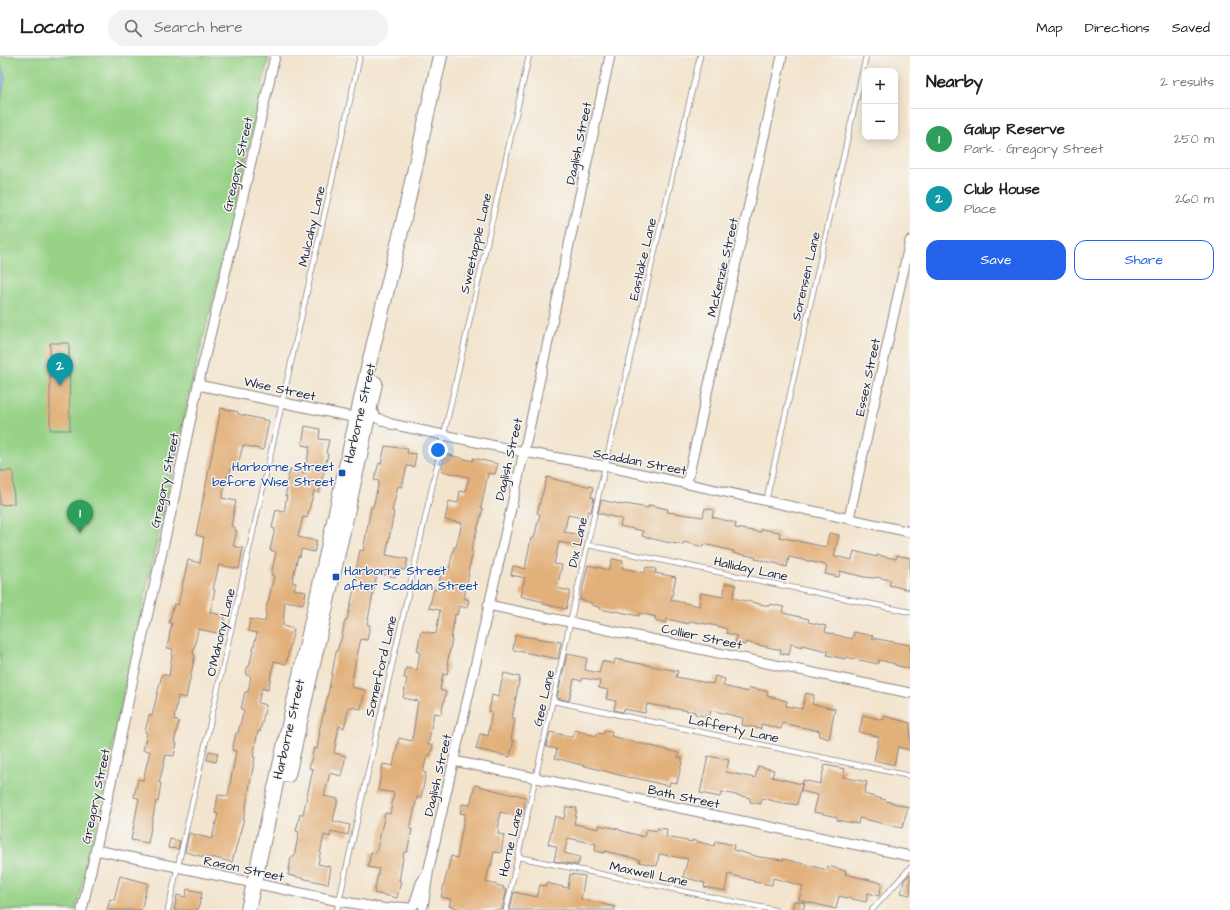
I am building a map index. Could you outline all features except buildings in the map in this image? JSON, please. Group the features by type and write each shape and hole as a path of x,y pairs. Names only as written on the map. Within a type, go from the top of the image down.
{"main road":[{"name":"Harborne Street","path":"257,910 258,884 357,418 440,56"},
{"name":"Harborne Street","path":"248,910 258,884 370,409 382,346 449,56"}],"street":[{"name":"Gregory Street","path":"82,910 198,385 232,245 275,56"},
{"name":"Daglish Street","path":"417,908 421,883 429,868 524,452 610,56"},
{"name":"McKenzie Street","path":"686,483 782,56"},
{"name":"Essex Street","path":"849,518 910,241"},
{"name":"Wise Street","path":"198,385 283,401 357,418"},
{"name":"Scaddan Street","path":"370,409 377,418 392,424 524,452 605,466 910,532"},
{"name":"Collier Street","path":"488,605 910,693"},
{"name":"Bath Street","path":"454,761 910,856"},
{"name":"Rason Street","path":"96,850 258,884 338,906 388,909 397,907 417,908"}],"lane":[{"name":"Mulcahy Lane","path":"283,401 360,56"},
{"name":"Sweetapple Lane","path":"443,435 529,56"},
{"name":"Eastlake Lane","path":"605,466 700,56"},
{"name":"Sorensen Lane","path":"766,501 866,56"},
{"name":"O'Mahony Lane","path":"168,910 283,401"},
{"name":"Somerford Lane","path":"338,906 443,435"},
{"name":"Dix Lane","path":"571,623 605,466"},
{"name":"Halliday Lane","path":"588,545 910,612"},
{"name":"Gee Lane","path":"536,778 571,623"},
{"name":"Lafferty Lane","path":"553,701 910,776"},
{"name":"Horne Lane","path":"506,910 536,778"},
{"name":"Maxwell Lane","path":"518,857 775,910"},
{"path":"872,910 910,868"}],"green space":[{"path":"0,56 269,56 227,244 192,383 126,682 97,823 76,910 0,910"}],"water":[{"path":"0,64 5,78 0,105"}],"place":[{"name":"Club House","path":"60,386"},
{"name":"Harborne Street before Wise Street","path":"342,473"},
{"name":"Galup Reserve","path":"80,533"},
{"name":"Harborne Street after Scaddan Street","path":"336,577"}]}
